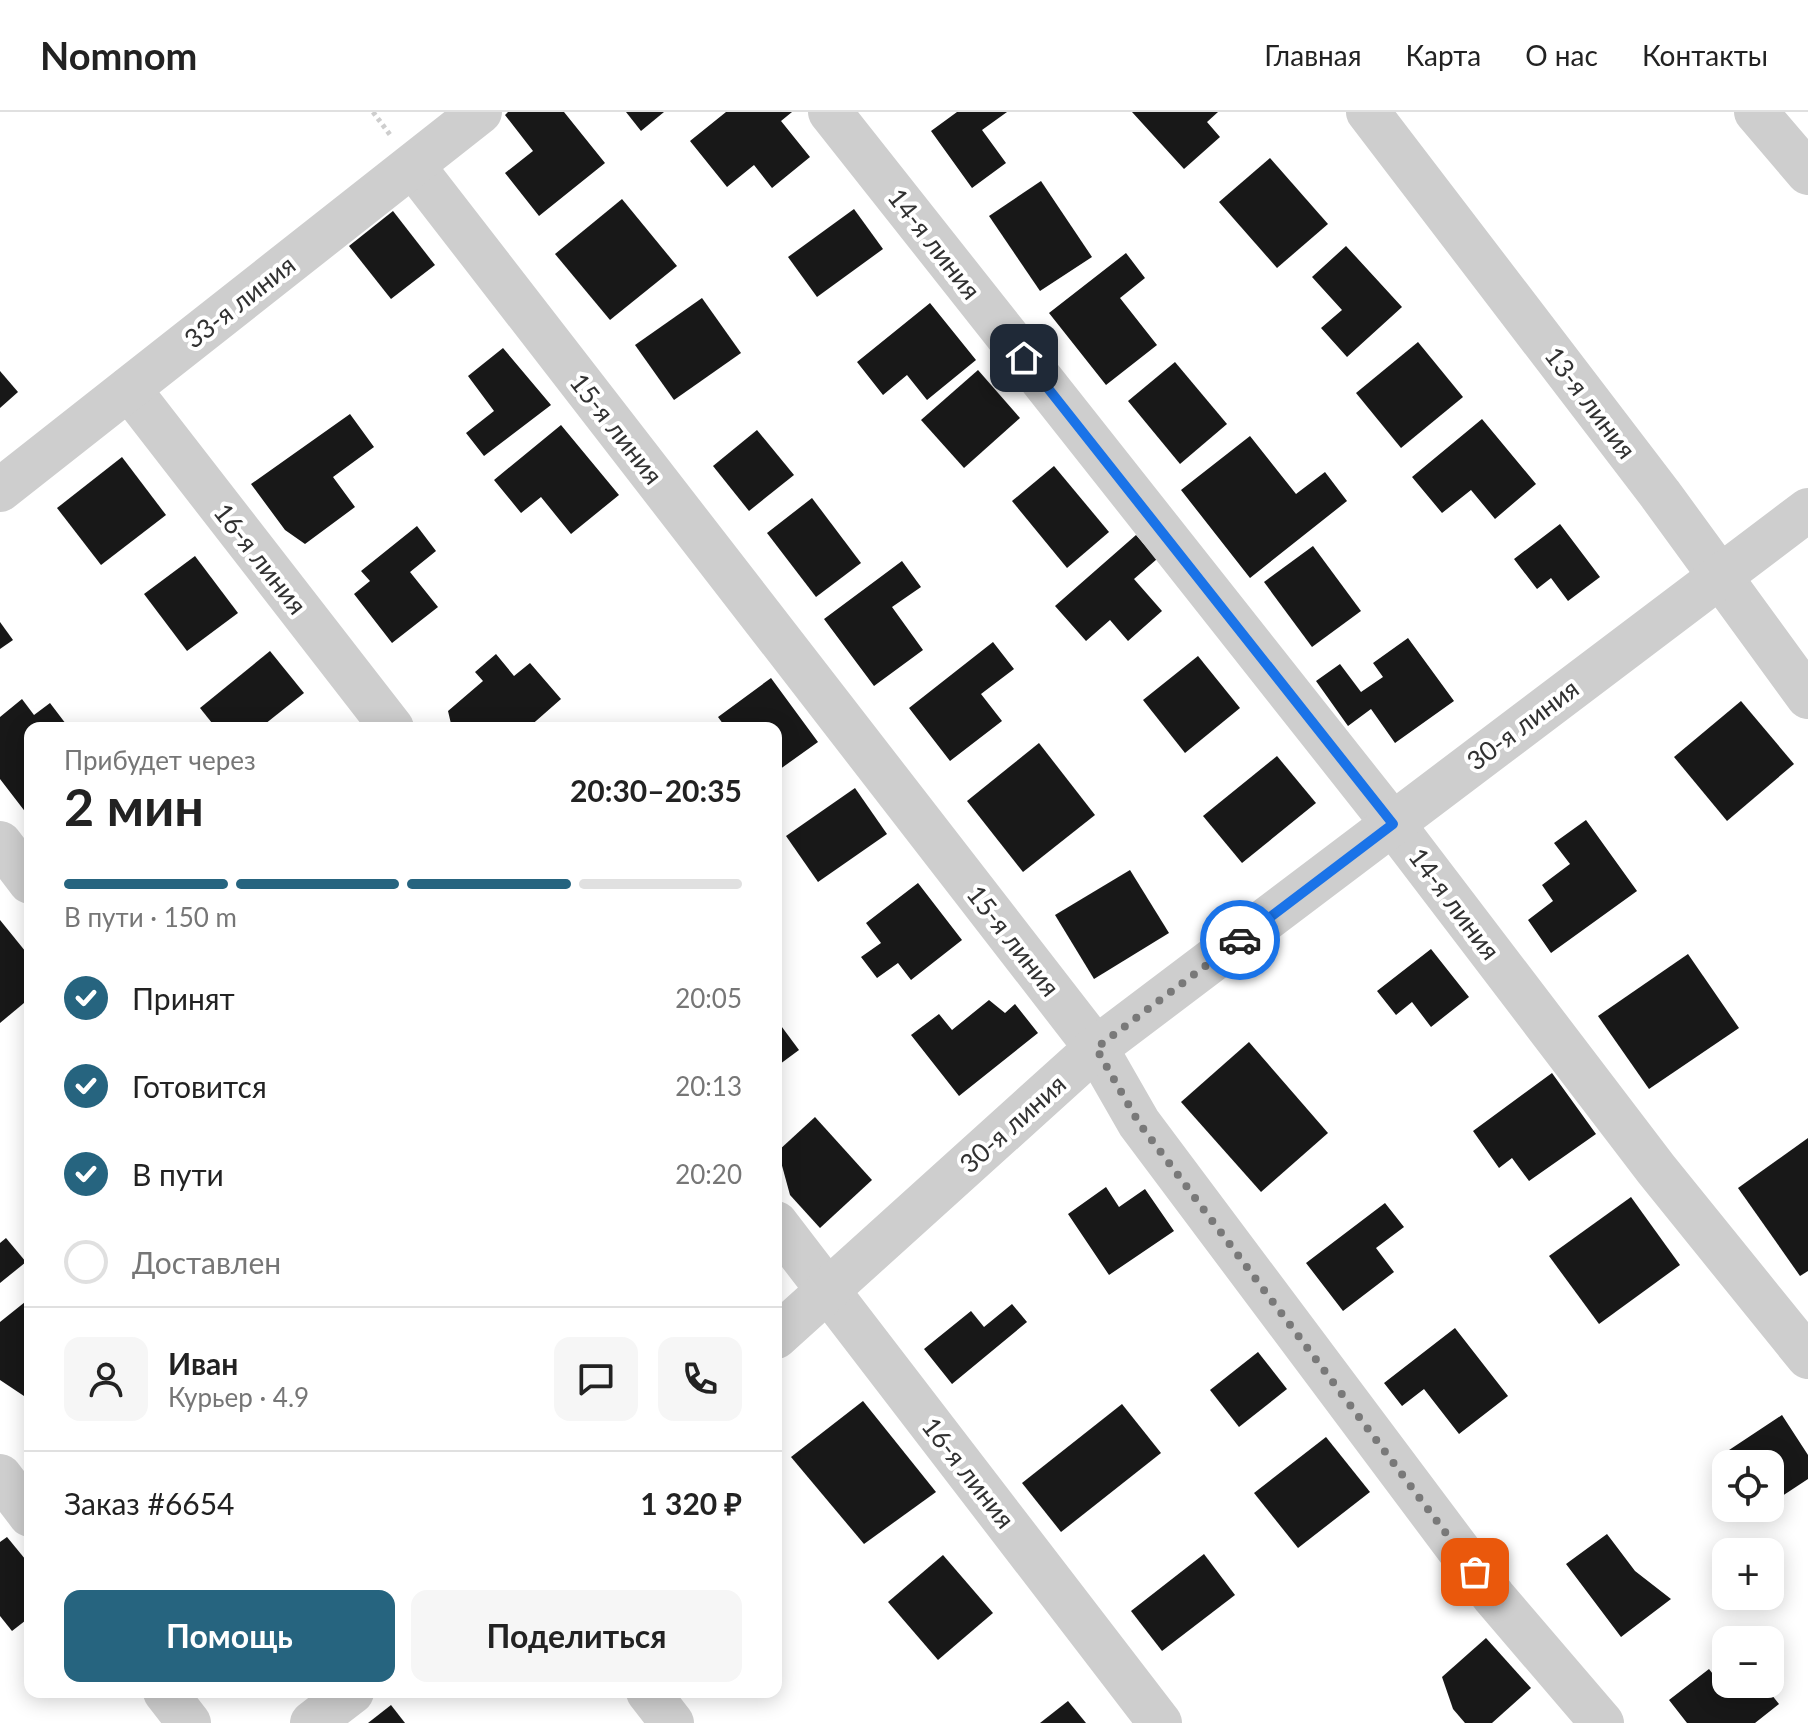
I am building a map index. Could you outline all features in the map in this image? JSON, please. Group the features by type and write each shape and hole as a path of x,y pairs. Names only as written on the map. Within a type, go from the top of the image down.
{"street":[{"name":"33-я линия","path":"0,490 480,112"},
{"name":"14-я линия","path":"830,112 1393,824 1656,1169 1808,1357"},
{"name":"13-я линия","path":"1368,112 1808,697"},
{"path":"1756,112 1808,173"},
{"name":"15-я линия","path":"413,166 1096,1048 1139,1123 1494,1597 1602,1723"},
{"name":"16-я линия","path":"129,389 387,722"},
{"name":"30-я линия","path":"782,1332 1096,1048 1808,510"},
{"path":"0,843 24,874"},
{"name":"16-я линия","path":"782,1231 1160,1723"},
{"path":"1,1480 24,1508"},
{"path":"170,1698 189,1723"},
{"path":"312,1723 344,1698"},
{"path":"653,1698 672,1723"}],"building":[{"path":"508,112 564,112 605,163 539,216 505,173 533,151 505,115"},
{"path":"626,112 664,112 641,131"},
{"path":"726,112 792,112 781,121 810,157 772,188 754,165 727,187 690,141"},
{"path":"957,112 1007,112 982,130 1006,163 972,188 931,131"},
{"path":"1132,112 1218,112 1207,122 1220,137 1184,169"},
{"path":"1270,158 1328,224 1277,268 1219,202"},
{"path":"1041,181 1092,257 1040,291 989,216"},
{"path":"622,199 677,266 610,320 555,254"},
{"path":"854,209 883,249 817,297 788,257"},
{"path":"393,211 435,265 391,299 349,246"},
{"path":"1346,246 1402,307 1347,357 1321,328 1342,310 1312,277"},
{"path":"1126,253 1145,278 1120,298 1157,345 1106,385 1049,313"},
{"path":"702,298 741,353 674,400 635,345"},
{"path":"930,303 976,360 927,400 907,375 883,395 857,362"},
{"path":"1418,342 1463,397 1401,448 1356,393"},
{"path":"503,348 551,405 484,456 466,433 494,411 468,376"},
{"path":"1175,362 1227,424 1180,464 1128,401"},
{"path":"978,370 1020,418 964,468 921,420"},
{"path":"0,371 18,392 0,408"},
{"path":"350,414 374,447 333,477 355,507 305,544 285,530 251,484"},
{"path":"1482,419 1536,484 1495,519 1471,490 1442,513 1412,477"},
{"path":"561,425 619,495 571,534 541,497 521,513 494,480"},
{"path":"757,430 794,475 749,511 713,466"},
{"path":"1250,436 1296,494 1325,472 1347,501 1250,578 1181,490"},
{"path":"122,457 166,515 101,565 57,508"},
{"path":"1054,466 1109,532 1067,568 1012,501"},
{"path":"812,498 861,563 816,597 767,533"},
{"path":"1560,524 1600,577 1568,601 1551,578 1537,589 1514,559"},
{"path":"417,526 436,551 410,572 438,607 392,643 354,594 370,581 361,571"},
{"path":"1136,535 1157,559 1134,579 1162,611 1128,641 1110,620 1086,641 1055,606"},
{"path":"1313,546 1361,611 1312,647 1264,582"},
{"path":"195,556 238,613 187,651 144,594"},
{"path":"902,561 921,587 892,607 923,650 874,686 824,619"},
{"path":"0,622 13,640 0,649"},
{"path":"1408,638 1454,701 1395,743 1371,709 1348,726 1316,681 1340,664 1361,692 1383,677 1373,663"},
{"path":"993,642 1014,669 981,694 1002,721 950,761 909,708"},
{"path":"270,651 304,693 268,722 211,722 200,708"},
{"path":"496,654 514,676 530,663 561,699 535,722 451,722 448,711 483,681 475,672"},
{"path":"1198,656 1240,708 1185,753 1143,700"},
{"path":"771,678 818,742 782,768 782,722 722,722 718,717"},
{"path":"22,699 34,715 50,703 64,722 24,722 24,810 0,779 0,717"},
{"path":"1741,701 1794,764 1727,821 1674,757"},
{"path":"1039,743 1095,815 1023,872 967,801"},
{"path":"1277,756 1316,803 1242,863 1203,816"},
{"path":"855,788 887,834 818,882 786,836"},
{"path":"1586,820 1637,891 1551,953 1528,920 1553,901 1542,885 1570,864 1554,843"},
{"path":"1130,870 1169,933 1094,979 1055,915"},
{"path":"918,883 962,940 911,980 898,963 877,978 861,957 881,943 866,923"},
{"path":"0,920 24,950 24,1003 0,1023"},
{"path":"1431,949 1469,997 1431,1027 1412,1002 1396,1015 1377,991"},
{"path":"1688,954 1739,1028 1649,1089 1598,1016"},
{"path":"989,1000 1005,1013 1015,1004 1038,1033 959,1096 911,1035 939,1014 952,1030"},
{"path":"782,1027 799,1050 782,1063"},
{"path":"1249,1042 1328,1133 1261,1192 1181,1102"},
{"path":"1552,1073 1596,1134 1529,1181 1512,1158 1499,1168 1473,1131"},
{"path":"815,1117 872,1180 820,1228 790,1195 782,1166 782,1147"},
{"path":"1808,1138 1808,1271 1800,1276 1738,1188"},
{"path":"1106,1187 1119,1207 1145,1189 1174,1231 1109,1275 1068,1214"},
{"path":"1631,1197 1680,1265 1599,1324 1549,1256"},
{"path":"1385,1203 1404,1227 1376,1248 1394,1272 1343,1311 1306,1263"},
{"path":"6,1238 24,1264 0,1283 0,1243"},
{"path":"24,1303 24,1396 0,1380 0,1322"},
{"path":"1012,1304 1027,1322 952,1384 924,1349 971,1311 984,1327"},
{"path":"1455,1328 1508,1396 1459,1434 1424,1389 1402,1406 1384,1383"},
{"path":"1258,1352 1287,1389 1239,1427 1210,1390"},
{"path":"863,1401 936,1492 864,1544 791,1457"},
{"path":"1122,1404 1161,1453 1061,1532 1022,1483"},
{"path":"1782,1415 1808,1455 1808,1479 1784,1495 1784,1450 1729,1450"},
{"path":"1326,1437 1370,1492 1298,1548 1254,1493"},
{"path":"1607,1534 1635,1571 1671,1599 1621,1637 1566,1564"},
{"path":"7,1537 24,1558 24,1622 12,1631 0,1616 0,1542"},
{"path":"1204,1554 1235,1595 1162,1651 1131,1611"},
{"path":"943,1555 993,1613 938,1660 888,1602"},
{"path":"1486,1638 1531,1688 1492,1723 1465,1723 1453,1709 1442,1677"},
{"path":"1709,1669 1712,1673 1712,1698 1774,1698 1779,1704 1755,1723 1687,1723 1669,1700"},
{"path":"1068,1701 1086,1723 1040,1723"},
{"path":"391,1705 405,1723 368,1723"}],"way so far":[{"path":"1240,940 1096,1048 1139,1123 1475,1572"}],"route":[{"path":"1024,358 1393,824 1240,940"}]}
